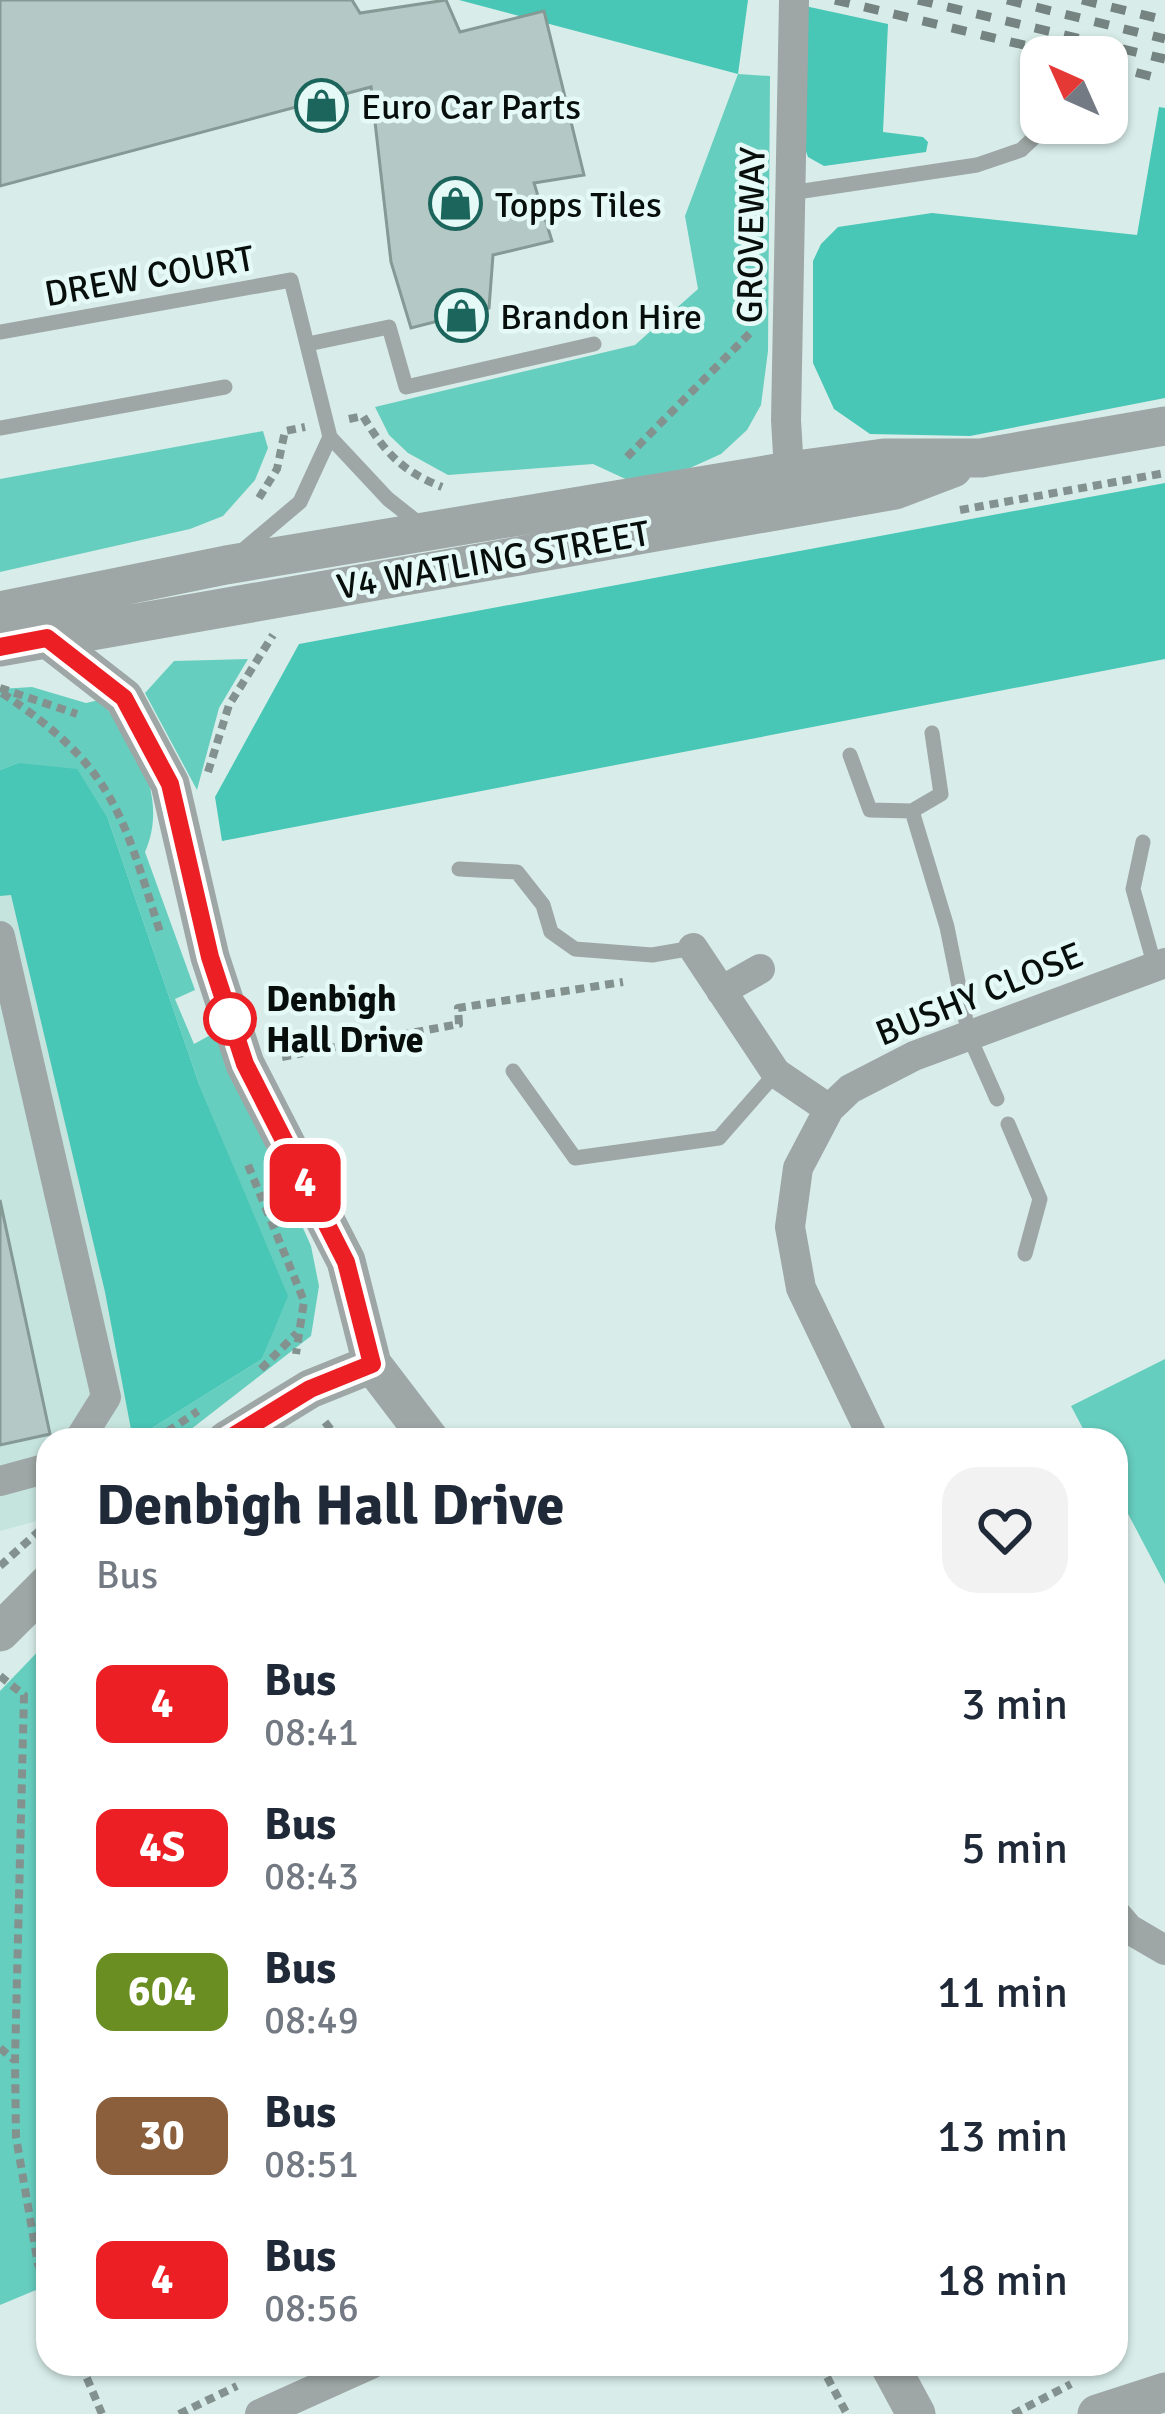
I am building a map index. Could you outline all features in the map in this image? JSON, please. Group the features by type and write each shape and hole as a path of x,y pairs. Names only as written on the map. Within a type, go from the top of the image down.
{"street":[{"name":"GROVEWAY","path":"789,471 794,0"},
{"name":"V4 WATLING STREET","path":"0,611 226,565 789,471 884,458 981,458 1165,425"},
{"name":"V4 WATLING STREET","path":"0,646 895,490 981,458"},
{"path":"47,638 124,698 187,787 210,957 245,1064 346,1262 372,1364 421,1428"},
{"path":"0,936 106,1397 87,1428"},
{"path":"692,948 776,1073 829,1109"},
{"name":"BUSHY CLOSE","path":"868,1428 801,1288 790,1227 798,1168 829,1109 850,1089 914,1056 1160,965"},
{"path":"721,991 760,969"},
{"path":"247,1428 310,1389 372,1364"},
{"path":"0,1481 36,1471"},
{"path":"0,1632 36,1596"},
{"path":"1128,1928 1165,1950"},
{"path":"260,2414 344,2376"},
{"path":"895,2376 916,2414"},
{"path":"1096,2414 1165,2392"}],"lane":[{"path":"790,193 977,164 1028,144"},
{"name":"DREW COURT","path":"0,332 290,280 327,430"},
{"path":"308,344 388,327 406,387 594,344"},
{"path":"0,428 225,387"},
{"path":"226,565 300,502 327,430 388,499 428,531"},
{"path":"850,755 870,810 912,812 941,794 932,733"},
{"path":"912,812 947,927 969,1036 997,1099"},
{"path":"1144,842 1132,889 1160,965"},
{"path":"460,869 517,872 542,905 551,932 575,949 652,955 692,948"},
{"path":"513,1071 575,1158 719,1138 776,1073"},
{"path":"1008,1124 1040,1198 1025,1254"}],"path":[{"path":"623,460 788,297"},
{"path":"252,508 278,469 285,431 327,430 363,416 383,450 417,477 458,494"},
{"path":"187,787 229,705 274,634"},
{"path":"245,1064 459,1024 458,1008 667,975 692,948"},
{"path":"0,1567 36,1534"},
{"path":"0,1676 23,1696 14,2060 16,2137 36,2252"},
{"path":"0,2048 14,2060"},
{"path":"86,2376 102,2414"},
{"path":"826,2376 847,2414"},
{"path":"179,2414 240,2384"}],"shaded area":[{"path":"0,855 169,1367 134,1428 36,1428 36,1521 0,1531"}],"green space":[{"path":"459,0 748,0 738,74"},
{"path":"805,6 888,24 883,132 923,137 928,142 926,152 824,166 808,157 804,146"},
{"path":"738,74 770,76 768,351 761,405 747,430 721,454 690,468 632,482 593,464 448,475 408,453 389,435 375,407 635,345 698,289 685,216"},
{"path":"1159,107 1165,108 1165,398 970,436 870,434 834,409 813,363 813,261 821,244 838,227 932,213 1137,235"},
{"path":"263,431 268,448 255,480 223,516 190,529 0,572 0,479"},
{"path":"1165,483 1165,659 222,841 215,797 299,644"},
{"path":"248,659 219,708 197,790 145,693 174,661"},
{"path":"32,687 86,703 99,700 136,751 153,811 145,852 195,990 175,999 194,1044 216,1032 311,1246 319,1286 311,1336 192,1428 152,1428 262,1359 287,1296 199,1084 108,819 18,763 0,770 0,689"},
{"path":"18,763 77,769 108,819 199,1084 288,1296 262,1359 152,1428 131,1428 105,1292 11,895 0,896 0,770"},
{"path":"1165,1359 1165,1584 1128,1514 1128,1428 1083,1428 1071,1406"},
{"path":"36,1654 36,2290 0,2305 0,1691"}],"building":[{"path":"0,0 352,0 360,13 446,0 460,32 544,11 584,175 534,183 552,241 493,255 489,308 411,328 391,262 371,87 0,186"},
{"path":"0,1200 49,1428 36,1428 36,1437 0,1445"}],"railway":[{"path":"835,0 1020,44"},
{"path":"918,0 1165,59"},
{"path":"1007,0 1165,39"},
{"path":"1082,0 1165,20"},
{"path":"1128,70 1165,80"}],"bus line":[{"name":"4","path":"0,647 47,638 124,698 170,784 210,957 245,1064 346,1262 372,1364 292,1398 246,1428"}],"place":[{"name":"Euro Car Parts","path":"322,106"},
{"name":"Topps Tiles","path":"456,204"},
{"name":"Brandon Hire","path":"461,316"},
{"name":"Denbigh Hall Drive","path":"230,1019"}]}
